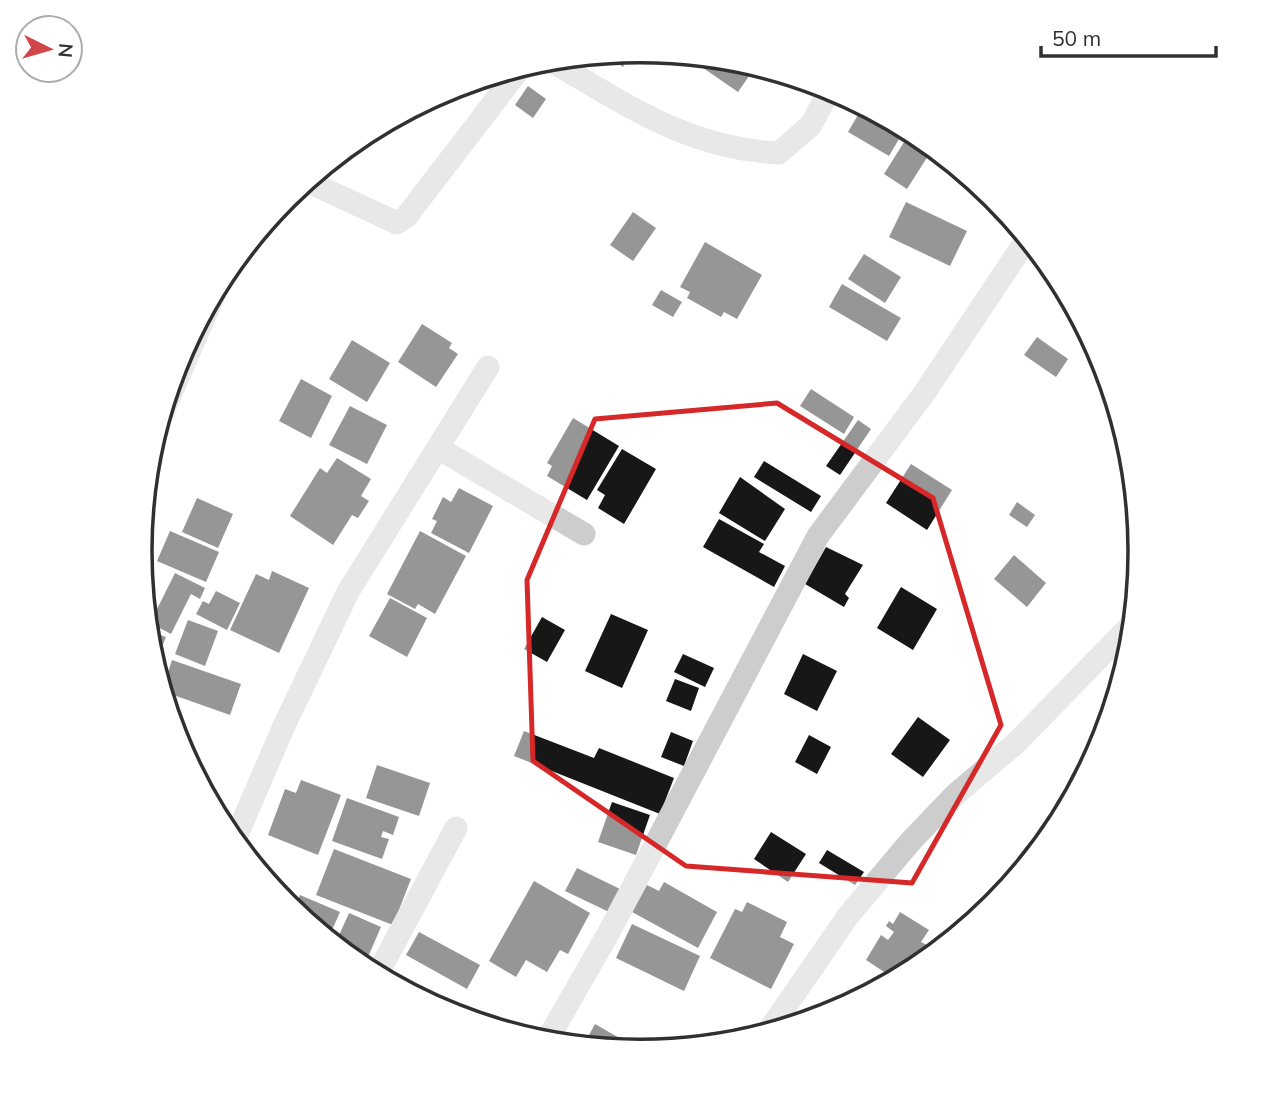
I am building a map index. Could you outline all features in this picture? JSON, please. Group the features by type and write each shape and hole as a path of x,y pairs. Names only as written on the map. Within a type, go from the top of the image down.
{"street":[{"path":"564,69 643,114 698,140 742,151 779,153 811,125 824,99"},
{"path":"316,186 397,222 406,217 510,81"},
{"path":"552,1031 608,934 818,536 925,392 1021,247"},
{"path":"239,830 283,728 348,592 488,368"},
{"path":"438,448 584,534"},
{"path":"777,1019 848,916 910,842 956,794 1015,744 1119,637"},
{"path":"382,966 456,828"}],"highlighted area":[{"path":"777,403 933,498 1001,725 912,883 686,866 533,761 527,580 595,419"}],"building":[{"path":"702,67 749,76 738,92"},
{"path":"528,86 546,99 533,118 515,105"},
{"path":"858,115 900,138 889,156 848,132"},
{"path":"905,141 927,157 907,189 884,174"},
{"path":"906,202 967,231 950,266 889,237"},
{"path":"633,212 656,228 633,261 610,245"},
{"path":"705,242 762,275 737,319 724,312 721,317 687,298 690,292 680,287"},
{"path":"864,254 901,277 885,303 848,279"},
{"path":"842,284 901,318 887,341 829,307"},
{"path":"661,290 682,302 673,317 652,305"},
{"path":"422,324 452,343 449,348 458,354 436,387 398,362"},
{"path":"1037,337 1068,359 1056,377 1024,355"},
{"path":"352,340 390,363 367,402 329,379"},
{"path":"301,379 332,396 311,438 279,421"},
{"path":"811,389 854,417 844,434 800,406"},
{"path":"350,406 387,425 367,464 329,445"},
{"path":"573,418 619,446 587,500 547,476 552,466 547,463"},
{"path":"858,420 871,429 840,475 826,466"},
{"path":"622,449 656,469 624,524 598,508 605,495 597,490"},
{"path":"337,458 371,479 361,496 369,501 358,518 352,515 333,545 290,516 320,468 327,473"},
{"path":"764,461 821,496 811,512 754,477"},
{"path":"911,464 952,490 927,530 886,503"},
{"path":"740,477 785,509 765,541 719,513"},
{"path":"459,488 493,506 469,553 431,533 437,521 432,519 443,497 451,502"},
{"path":"197,498 233,514 218,548 182,532"},
{"path":"1017,502 1035,515 1027,527 1009,515"},
{"path":"719,519 764,544 759,552 785,566 774,587 703,547"},
{"path":"170,531 219,552 206,582 157,561"},
{"path":"420,531 466,556 435,614 418,604 415,609 387,594"},
{"path":"826,547 863,565 845,594 849,598 844,607 805,584"},
{"path":"1014,555 1046,583 1027,607 994,579"},
{"path":"272,571 309,588 279,653 230,630 256,574 269,580"},
{"path":"175,573 205,588 200,599 191,594 171,634 158,627 156,612"},
{"path":"901,587 937,609 913,650 877,628"},
{"path":"216,591 240,603 227,630 196,614 203,601 209,604"},
{"path":"390,598 427,618 407,657 369,636"},
{"path":"611,614 648,630 622,688 585,671"},
{"path":"542,617 565,630 547,662 524,649"},
{"path":"188,620 218,631 205,666 175,654"},
{"path":"159,634 166,637 161,648"},
{"path":"683,654 714,668 705,687 674,672"},
{"path":"803,654 837,671 817,711 784,694"},
{"path":"172,660 241,684 230,715 173,695 167,674"},
{"path":"675,679 699,688 691,711 666,701"},
{"path":"918,717 950,740 923,777 891,754"},
{"path":"524,731 594,758 599,748 674,778 660,814 514,756"},
{"path":"671,732 693,741 684,766 661,757"},
{"path":"809,735 831,747 817,774 795,762"},
{"path":"377,765 430,783 419,816 366,798"},
{"path":"301,780 341,795 318,855 268,835 285,789 296,793"},
{"path":"347,798 399,817 393,835 383,831 381,837 389,839 382,859 332,841"},
{"path":"612,802 650,815 636,855 598,842"},
{"path":"771,832 806,854 788,882 754,859"},
{"path":"334,849 411,879 393,925 316,895"},
{"path":"827,850 864,872 855,885 819,863"},
{"path":"577,868 620,889 609,912 565,891"},
{"path":"534,881 590,913 568,954 560,950 547,972 526,960 516,977 489,961"},
{"path":"664,882 717,912 698,948 632,912 647,885 659,891"},
{"path":"300,895 340,912 332,930 318,918 298,900"},
{"path":"747,902 787,922 780,937 794,944 771,989 710,958 735,909 742,912"},
{"path":"900,912 929,930 921,942 927,945 886,973 866,960 881,935 888,940 894,932 886,926 889,921 893,924"},
{"path":"349,913 381,927 368,957 339,935"},
{"path":"632,924 700,956 684,991 616,958"},
{"path":"419,932 480,965 467,989 406,955"},
{"path":"595,1024 620,1038 608,1038 588,1036"}]}
